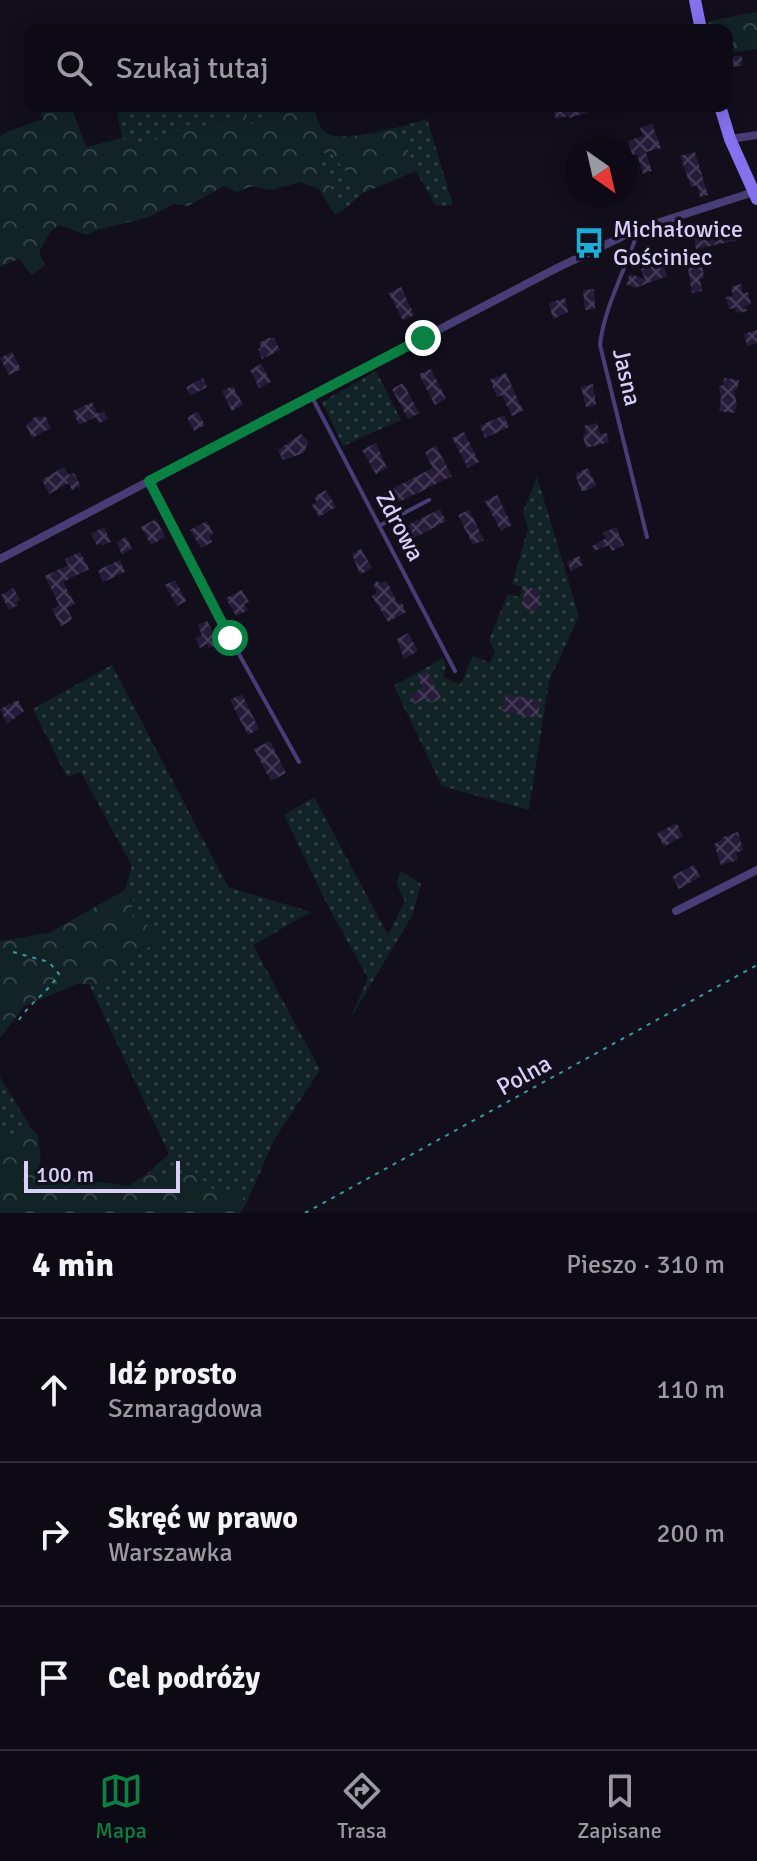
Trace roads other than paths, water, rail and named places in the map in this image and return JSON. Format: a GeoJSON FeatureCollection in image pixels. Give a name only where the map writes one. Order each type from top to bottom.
{"type":"FeatureCollection","features":[{"type":"Feature","properties":{"kind":"street"},"geometry":{"type":"LineString","coordinates":[[695,0],[700,24]]}},
{"type":"Feature","properties":{"kind":"street"},"geometry":{"type":"LineString","coordinates":[[0,559],[555,269],[638,229],[755,196],[722,112]]}},
{"type":"Feature","properties":{"kind":"street"},"geometry":{"type":"LineString","coordinates":[[730,139],[757,135]]}},
{"type":"Feature","properties":{"kind":"street"},"geometry":{"type":"LineString","coordinates":[[676,911],[757,870]]}},
{"type":"Feature","properties":{"kind":"lane","name":"Jasna"},"geometry":{"type":"LineString","coordinates":[[638,229],[602,328],[600,345],[647,537]]}},
{"type":"Feature","properties":{"kind":"lane","name":"Zdrowa"},"geometry":{"type":"LineString","coordinates":[[312,397],[455,671]]}},
{"type":"Feature","properties":{"kind":"lane"},"geometry":{"type":"LineString","coordinates":[[149,481],[230,638],[299,762]]}},
{"type":"Feature","properties":{"kind":"lane"},"geometry":{"type":"LineString","coordinates":[[379,526],[429,500]]}},
{"type":"Feature","properties":{"kind":"place","name":"Michałowice Gościniec"},"geometry":{"type":"Point","coordinates":[589,243]}}]}
